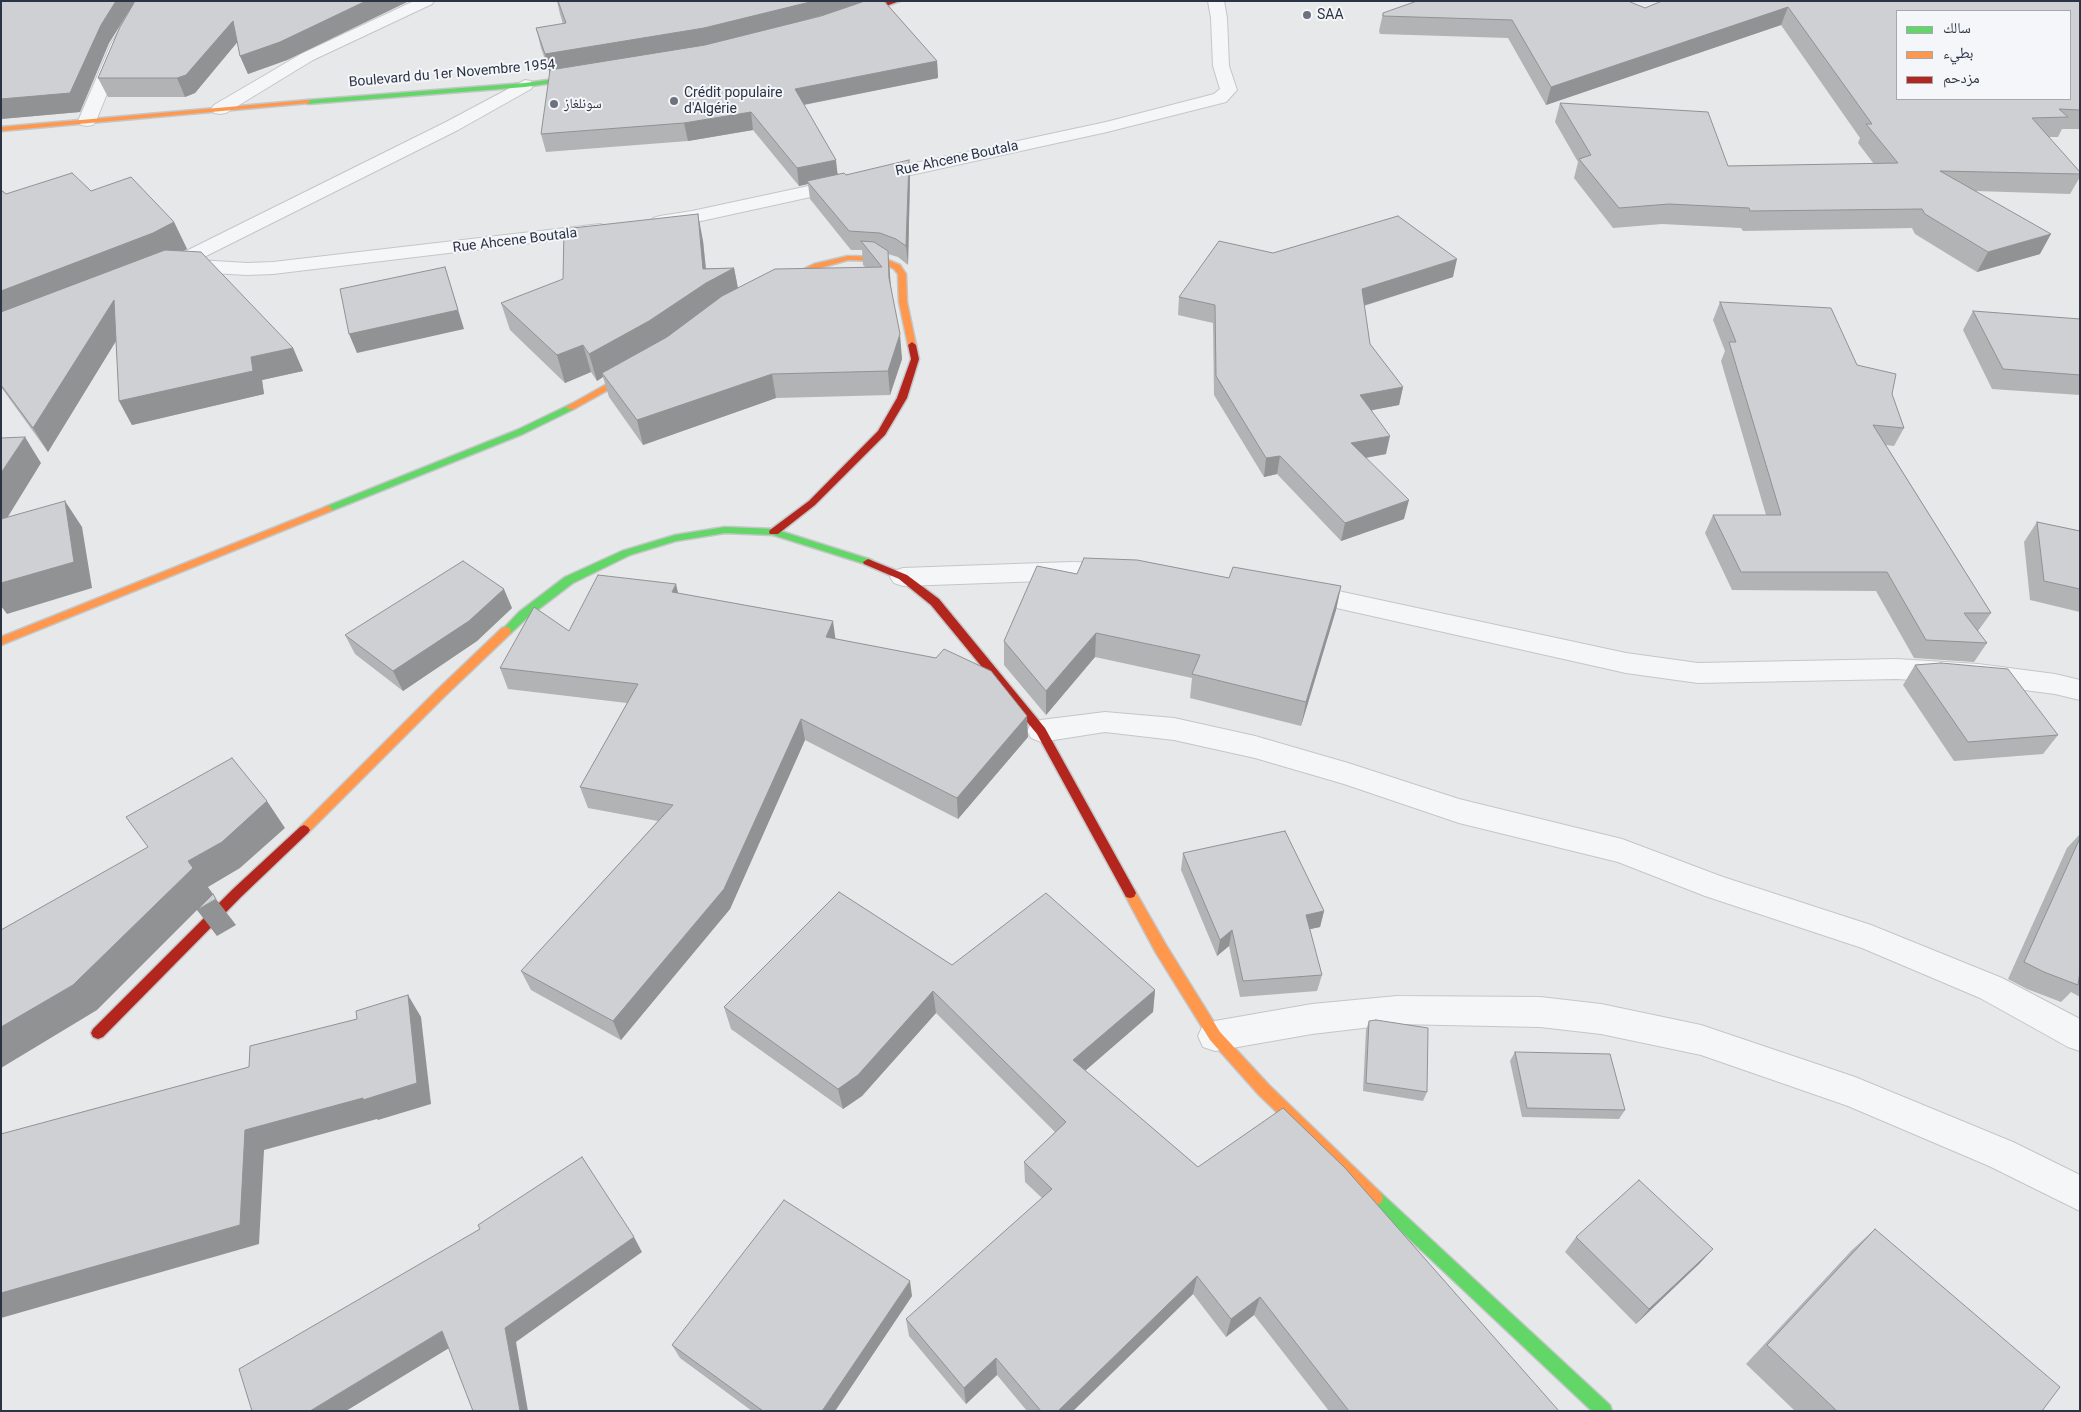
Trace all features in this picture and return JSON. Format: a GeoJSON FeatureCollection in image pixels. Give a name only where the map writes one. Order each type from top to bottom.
{"type":"FeatureCollection","features":[{"type":"Feature","properties":{"kind":"street"},"geometry":{"type":"LineString","coordinates":[[87,121],[119,44],[136,16],[150,1]]}},
{"type":"Feature","properties":{"kind":"street"},"geometry":{"type":"LineString","coordinates":[[220,108],[307,57],[427,1]]}},
{"type":"Feature","properties":{"kind":"street"},"geometry":{"type":"LineString","coordinates":[[843,19],[897,1]]}},
{"type":"Feature","properties":{"kind":"street","name":"Rue Ahcene Boutala"},"geometry":{"type":"LineString","coordinates":[[639,225],[692,217],[1107,127],[1220,98],[1229,90],[1221,66],[1219,18],[1216,1]]}},
{"type":"Feature","properties":{"kind":"street","name":"Boulevard du 1er Novembre 1954"},"geometry":{"type":"LineString","coordinates":[[1,128],[220,108],[525,85],[593,76]]}},
{"type":"Feature","properties":{"kind":"street","name":"Rue Ahcene Boutala"},"geometry":{"type":"LineString","coordinates":[[525,85],[444,130],[166,268],[247,269],[283,267],[619,228]]}},
{"type":"Feature","properties":{"kind":"street"},"geometry":{"type":"LineString","coordinates":[[767,289],[817,266],[848,258],[865,257],[890,262],[897,266],[902,274],[903,302],[915,359],[902,398],[882,433],[812,503],[774,532]]}},
{"type":"Feature","properties":{"kind":"street"},"geometry":{"type":"LineString","coordinates":[[1,641],[520,432],[569,408],[649,364]]}},
{"type":"Feature","properties":{"kind":"street"},"geometry":{"type":"LineString","coordinates":[[98,1033],[237,893],[321,814],[441,694],[523,616],[569,580],[626,552],[675,538],[725,530],[774,532],[858,558],[903,577],[935,602],[1041,732],[1161,949],[1215,1036],[1264,1090],[1336,1160],[1604,1411]]}},
{"type":"Feature","properties":{"kind":"street"},"geometry":{"type":"LineString","coordinates":[[903,577],[1071,571],[1141,573]]}},
{"type":"Feature","properties":{"kind":"street"},"geometry":{"type":"LineString","coordinates":[[1282,589],[1440,621],[1626,663],[1698,673],[1896,669],[1978,674],[2055,684],[2080,690]]}},
{"type":"Feature","properties":{"kind":"street"},"geometry":{"type":"LineString","coordinates":[[1041,732],[1105,722],[1174,729],[1283,755],[1348,774],[1459,811],[1622,851],[1716,887],[1871,938],[1991,988],[2080,1036]]}},
{"type":"Feature","properties":{"kind":"street"},"geometry":{"type":"LineString","coordinates":[[1215,1036],[1312,1018],[1397,1010],[1540,1012],[1601,1019],[1701,1040],[1855,1093],[2000,1154],[2080,1194]]}},
{"type":"Feature","properties":{"kind":"building"},"geometry":{"type":"Polygon","coordinates":[[[1,1],[116,1],[101,25],[70,93],[1,99],[1,1]]]}},
{"type":"Feature","properties":{"kind":"building"},"geometry":{"type":"Polygon","coordinates":[[[135,1],[366,1],[280,42],[240,56],[233,21],[186,75],[177,78],[98,78],[120,27],[135,1]]]}},
{"type":"Feature","properties":{"kind":"building"},"geometry":{"type":"Polygon","coordinates":[[[558,1],[814,1],[704,28],[545,54],[536,28],[566,23],[558,1]]]}},
{"type":"Feature","properties":{"kind":"building"},"geometry":{"type":"Polygon","coordinates":[[[865,1],[884,1],[937,61],[795,89],[836,160],[797,168],[751,112],[684,123],[541,134],[550,70],[705,45],[821,16],[865,1]]]}},
{"type":"Feature","properties":{"kind":"building"},"geometry":{"type":"Polygon","coordinates":[[[1417,1],[1628,1],[1645,8],[1662,1],[2080,1],[2080,110],[2059,109],[2068,117],[2032,118],[2080,174],[1940,171],[2051,234],[1988,252],[1925,214],[1922,209],[1750,211],[1749,208],[1669,204],[1619,208],[1579,159],[1591,155],[1560,103],[1708,112],[1728,166],[1898,163],[1866,124],[1872,124],[1788,7],[1551,87],[1512,20],[1383,16],[1383,13],[1417,1]]]}},
{"type":"Feature","properties":{"kind":"building"},"geometry":{"type":"Polygon","coordinates":[[[909,160],[906,246],[896,239],[880,233],[849,231],[807,181],[844,173],[846,175],[909,160]]]}},
{"type":"Feature","properties":{"kind":"building"},"geometry":{"type":"Polygon","coordinates":[[[72,173],[91,191],[131,177],[174,222],[153,233],[1,291],[1,190],[6,194],[72,173]]]}},
{"type":"Feature","properties":{"kind":"building"},"geometry":{"type":"Polygon","coordinates":[[[698,214],[703,269],[734,268],[706,283],[649,321],[589,354],[583,345],[557,355],[501,303],[563,279],[564,229],[698,214]]]}},
{"type":"Feature","properties":{"kind":"building"},"geometry":{"type":"Polygon","coordinates":[[[1398,216],[1457,259],[1362,289],[1370,344],[1403,387],[1360,395],[1390,436],[1351,443],[1409,500],[1345,523],[1280,456],[1266,458],[1216,376],[1215,305],[1179,297],[1219,241],[1273,253],[1398,216]]]}},
{"type":"Feature","properties":{"kind":"building"},"geometry":{"type":"Polygon","coordinates":[[[861,241],[874,242],[888,251],[889,278],[900,334],[888,371],[772,374],[637,420],[602,373],[667,337],[722,296],[775,269],[882,267],[861,241]]]}},
{"type":"Feature","properties":{"kind":"building"},"geometry":{"type":"Polygon","coordinates":[[[165,250],[201,252],[293,348],[251,357],[253,371],[119,401],[114,300],[33,428],[1,385],[1,312],[165,250]]]}},
{"type":"Feature","properties":{"kind":"building"},"geometry":{"type":"Polygon","coordinates":[[[445,267],[458,310],[349,334],[340,289],[445,267]]]}},
{"type":"Feature","properties":{"kind":"building"},"geometry":{"type":"Polygon","coordinates":[[[1720,302],[1831,308],[1857,365],[1896,374],[1892,394],[1904,428],[1873,425],[1991,613],[1964,613],[1987,643],[1926,640],[1887,572],[1741,572],[1713,515],[1781,515],[1729,342],[1736,342],[1720,302]]]}},
{"type":"Feature","properties":{"kind":"building"},"geometry":{"type":"Polygon","coordinates":[[[1973,311],[2080,319],[2080,375],[2003,369],[1973,311]]]}},
{"type":"Feature","properties":{"kind":"building"},"geometry":{"type":"Polygon","coordinates":[[[25,437],[1,473],[1,438],[25,437]]]}},
{"type":"Feature","properties":{"kind":"building"},"geometry":{"type":"Polygon","coordinates":[[[65,501],[74,562],[1,583],[1,519],[65,501]]]}},
{"type":"Feature","properties":{"kind":"building"},"geometry":{"type":"Polygon","coordinates":[[[2037,522],[2080,531],[2080,589],[2044,581],[2037,522]]]}},
{"type":"Feature","properties":{"kind":"building"},"geometry":{"type":"Polygon","coordinates":[[[1084,558],[1137,560],[1229,578],[1233,567],[1341,586],[1306,702],[1192,674],[1200,655],[1096,633],[1046,691],[1004,641],[1037,566],[1077,574],[1084,558]]]}},
{"type":"Feature","properties":{"kind":"building"},"geometry":{"type":"Polygon","coordinates":[[[463,561],[504,589],[469,621],[393,671],[345,635],[463,561]]]}},
{"type":"Feature","properties":{"kind":"building"},"geometry":{"type":"Polygon","coordinates":[[[598,575],[676,584],[672,592],[833,621],[826,637],[936,658],[944,649],[991,671],[1027,716],[957,798],[801,719],[724,889],[613,1021],[521,971],[673,805],[580,787],[638,684],[500,668],[534,607],[569,631],[598,575]]]}},
{"type":"Feature","properties":{"kind":"building"},"geometry":{"type":"Polygon","coordinates":[[[1941,663],[2008,669],[2058,735],[1968,742],[1915,665],[1941,663]]]}},
{"type":"Feature","properties":{"kind":"building"},"geometry":{"type":"Polygon","coordinates":[[[232,758],[267,801],[222,842],[188,861],[193,868],[73,985],[1,1027],[1,930],[148,847],[126,817],[232,758]]]}},
{"type":"Feature","properties":{"kind":"building"},"geometry":{"type":"Polygon","coordinates":[[[1285,831],[1324,911],[1306,915],[1322,975],[1243,981],[1232,930],[1220,940],[1183,853],[1285,831]]]}},
{"type":"Feature","properties":{"kind":"building"},"geometry":{"type":"Polygon","coordinates":[[[2080,838],[2080,972],[2078,985],[2024,962],[2080,838]]]}},
{"type":"Feature","properties":{"kind":"building"},"geometry":{"type":"Polygon","coordinates":[[[839,892],[952,965],[1046,893],[1155,990],[1073,1060],[1198,1167],[1283,1108],[1345,1168],[1559,1411],[1349,1411],[1260,1297],[1231,1319],[1197,1276],[1058,1411],[1041,1411],[996,1358],[964,1388],[906,1319],[1052,1189],[1024,1162],[1066,1122],[933,991],[858,1075],[838,1089],[724,1007],[839,892]]]}},
{"type":"Feature","properties":{"kind":"building"},"geometry":{"type":"Polygon","coordinates":[[[213,894],[216,899],[197,910],[213,894]]]}},
{"type":"Feature","properties":{"kind":"building"},"geometry":{"type":"Polygon","coordinates":[[[408,995],[417,1083],[363,1100],[363,1098],[245,1130],[240,1225],[1,1293],[1,1134],[249,1067],[250,1046],[357,1019],[356,1011],[408,995]]]}},
{"type":"Feature","properties":{"kind":"building"},"geometry":{"type":"Polygon","coordinates":[[[1376,1020],[1428,1028],[1427,1092],[1366,1083],[1369,1021],[1376,1020]]]}},
{"type":"Feature","properties":{"kind":"building"},"geometry":{"type":"Polygon","coordinates":[[[1515,1052],[1610,1054],[1625,1110],[1527,1108],[1515,1052]]]}},
{"type":"Feature","properties":{"kind":"building"},"geometry":{"type":"Polygon","coordinates":[[[582,1157],[634,1237],[505,1328],[520,1411],[473,1411],[442,1331],[310,1411],[252,1411],[239,1369],[480,1229],[478,1225],[582,1157]]]}},
{"type":"Feature","properties":{"kind":"building"},"geometry":{"type":"Polygon","coordinates":[[[1639,1180],[1713,1249],[1649,1309],[1576,1237],[1639,1180]]]}},
{"type":"Feature","properties":{"kind":"building"},"geometry":{"type":"Polygon","coordinates":[[[784,1200],[910,1281],[822,1411],[763,1411],[672,1345],[784,1200]]]}},
{"type":"Feature","properties":{"kind":"building"},"geometry":{"type":"Polygon","coordinates":[[[1875,1229],[2060,1387],[2042,1411],[1837,1411],[1767,1345],[1875,1229]]]}},
{"type":"Feature","properties":{"kind":"traffic: fast"},"geometry":{"type":"LineString","coordinates":[[308,102],[525,85],[585,77]]}},
{"type":"Feature","properties":{"kind":"traffic: fast"},"geometry":{"type":"LineString","coordinates":[[328,509],[520,432],[571,407]]}},
{"type":"Feature","properties":{"kind":"traffic: fast"},"geometry":{"type":"LineString","coordinates":[[506,631],[523,615],[569,580],[626,553],[675,538],[725,530],[774,532],[868,562]]}},
{"type":"Feature","properties":{"kind":"traffic: fast"},"geometry":{"type":"LineString","coordinates":[[1376,1198],[1604,1411]]}},
{"type":"Feature","properties":{"kind":"traffic: slow"},"geometry":{"type":"LineString","coordinates":[[1,129],[308,102]]}},
{"type":"Feature","properties":{"kind":"traffic: slow"},"geometry":{"type":"LineString","coordinates":[[777,284],[817,266],[848,258],[881,259],[897,267],[902,274],[903,302],[912,345]]}},
{"type":"Feature","properties":{"kind":"traffic: slow"},"geometry":{"type":"LineString","coordinates":[[571,407],[639,369]]}},
{"type":"Feature","properties":{"kind":"traffic: slow"},"geometry":{"type":"LineString","coordinates":[[1,641],[328,509]]}},
{"type":"Feature","properties":{"kind":"traffic: slow"},"geometry":{"type":"LineString","coordinates":[[304,830],[506,631]]}},
{"type":"Feature","properties":{"kind":"traffic: slow"},"geometry":{"type":"LineString","coordinates":[[1130,893],[1161,949],[1215,1036],[1264,1090],[1376,1198]]}},
{"type":"Feature","properties":{"kind":"traffic: jam"},"geometry":{"type":"LineString","coordinates":[[851,17],[897,1]]}},
{"type":"Feature","properties":{"kind":"traffic: jam"},"geometry":{"type":"LineString","coordinates":[[774,532],[812,503],[882,433],[902,398],[915,359],[912,345]]}},
{"type":"Feature","properties":{"kind":"traffic: jam"},"geometry":{"type":"LineString","coordinates":[[868,562],[903,577],[935,602],[1041,731],[1130,893]]}},
{"type":"Feature","properties":{"kind":"traffic: jam"},"geometry":{"type":"LineString","coordinates":[[98,1033],[237,893],[304,830]]}},
{"type":"Feature","properties":{"kind":"place","name":"SAA"},"geometry":{"type":"Point","coordinates":[1307,15]}},
{"type":"Feature","properties":{"kind":"place","name":"Crédit populaire d'Algérie"},"geometry":{"type":"Point","coordinates":[674,101]}},
{"type":"Feature","properties":{"kind":"place","name":"سونلغاز"},"geometry":{"type":"Point","coordinates":[554,104]}}]}
